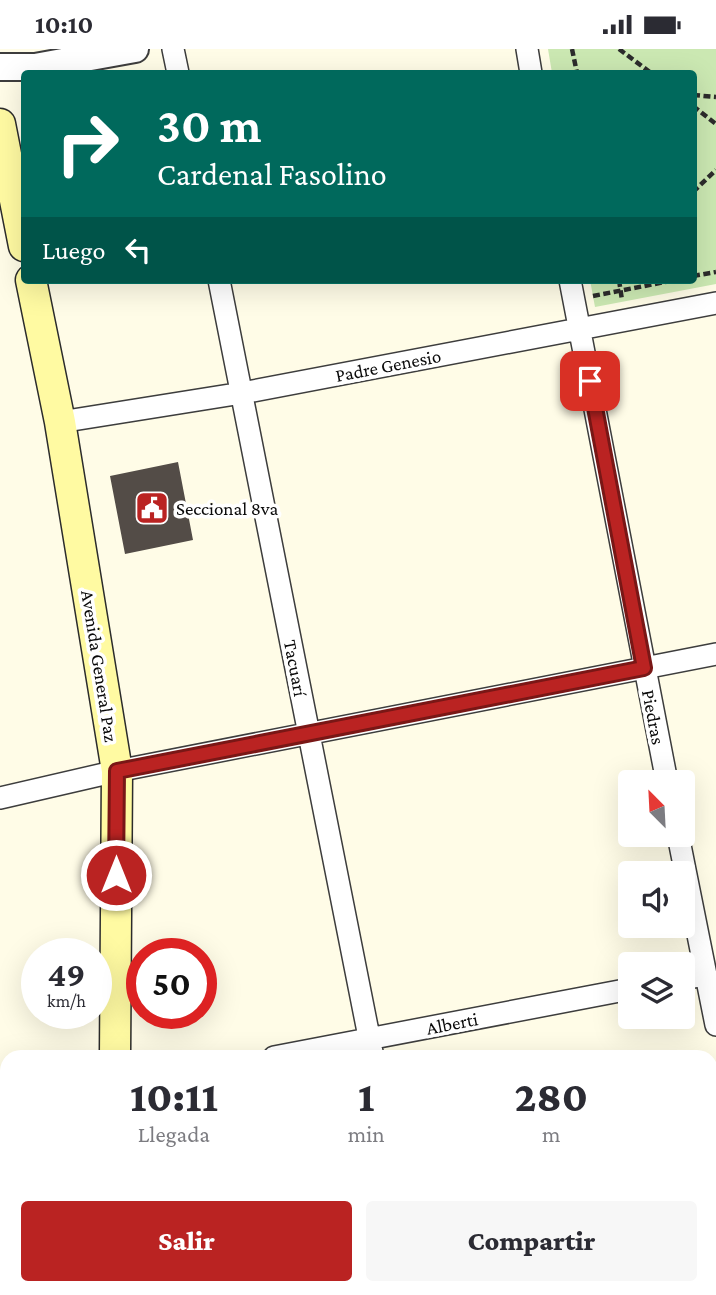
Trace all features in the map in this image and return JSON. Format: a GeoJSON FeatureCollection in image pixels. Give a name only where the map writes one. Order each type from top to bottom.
{"type":"FeatureCollection","features":[{"type":"Feature","properties":{"kind":"main road"},"geometry":{"type":"LineString","coordinates":[[0,124],[21,231]]}},
{"type":"Feature","properties":{"kind":"main road","name":"Avenida General Paz"},"geometry":{"type":"LineString","coordinates":[[32,284],[60,422],[117,771],[115,1050]]}},
{"type":"Feature","properties":{"kind":"street"},"geometry":{"type":"LineString","coordinates":[[0,67],[35,67],[135,49]]}},
{"type":"Feature","properties":{"kind":"street"},"geometry":{"type":"LineString","coordinates":[[173,49],[177,70]]}},
{"type":"Feature","properties":{"kind":"street"},"geometry":{"type":"LineString","coordinates":[[527,49],[530,70]]}},
{"type":"Feature","properties":{"kind":"street","name":"Tacuarí"},"geometry":{"type":"LineString","coordinates":[[220,284],[371,1048]]}},
{"type":"Feature","properties":{"kind":"street","name":"Piedras"},"geometry":{"type":"LineString","coordinates":[[572,290],[665,770]]}},
{"type":"Feature","properties":{"kind":"street","name":"Padre Genesio"},"geometry":{"type":"LineString","coordinates":[[60,422],[242,393],[716,303]]}},
{"type":"Feature","properties":{"kind":"street"},"geometry":{"type":"LineString","coordinates":[[0,798],[117,771],[716,654]]}},
{"type":"Feature","properties":{"kind":"street"},"geometry":{"type":"LineString","coordinates":[[680,847],[716,1025]]}},
{"type":"Feature","properties":{"kind":"street"},"geometry":{"type":"LineString","coordinates":[[695,977],[706,975]]}},
{"type":"Feature","properties":{"kind":"street","name":"Alberti"},"geometry":{"type":"LineString","coordinates":[[349,1050],[371,1048],[618,992]]}},
{"type":"Feature","properties":{"kind":"path"},"geometry":{"type":"LineString","coordinates":[[572,49],[576,70]]}},
{"type":"Feature","properties":{"kind":"path"},"geometry":{"type":"LineString","coordinates":[[619,49],[646,70]]}},
{"type":"Feature","properties":{"kind":"path"},"geometry":{"type":"LineString","coordinates":[[697,95],[716,97]]}},
{"type":"Feature","properties":{"kind":"path"},"geometry":{"type":"LineString","coordinates":[[697,109],[716,124]]}},
{"type":"Feature","properties":{"kind":"path"},"geometry":{"type":"LineString","coordinates":[[697,188],[716,170]]}},
{"type":"Feature","properties":{"kind":"path"},"geometry":{"type":"LineString","coordinates":[[697,276],[716,272]]}},
{"type":"Feature","properties":{"kind":"path"},"geometry":{"type":"LineString","coordinates":[[572,290],[634,284]]}},
{"type":"Feature","properties":{"kind":"green space"},"geometry":{"type":"Polygon","coordinates":[[[548,49],[716,49],[716,284],[595,307],[591,284],[697,284],[697,70],[552,70],[548,49]]]}},
{"type":"Feature","properties":{"kind":"building","name":"Seccional 8va"},"geometry":{"type":"Polygon","coordinates":[[[178,462],[193,540],[125,554],[110,476],[178,462]]]}},
{"type":"Feature","properties":{"kind":"place","name":"Seccional 8va"},"geometry":{"type":"Point","coordinates":[152,508]}},
{"type":"Feature","properties":{"kind":"route"},"geometry":{"type":"LineString","coordinates":[[116,875],[117,771],[644,668],[590,381]]}}]}
